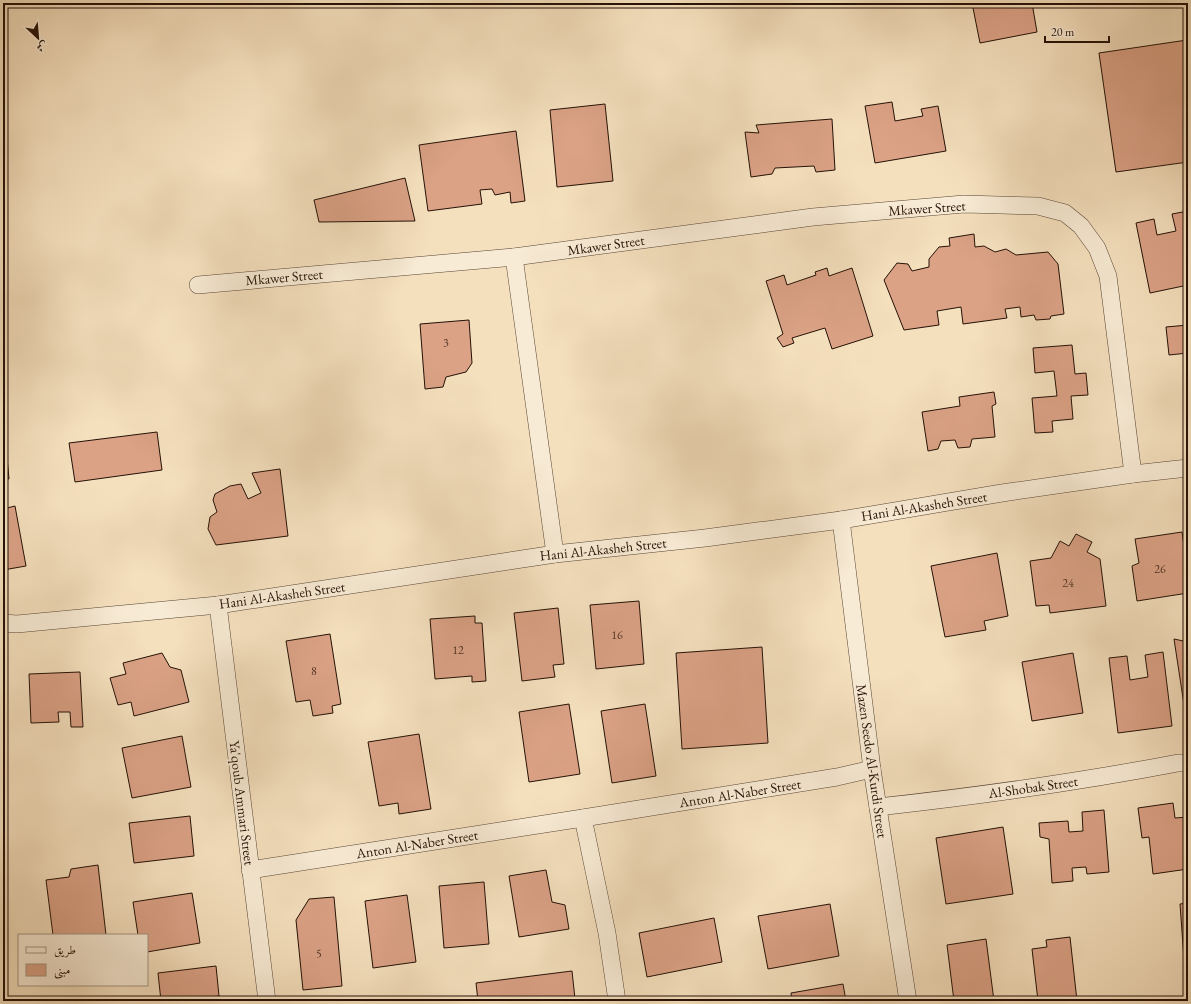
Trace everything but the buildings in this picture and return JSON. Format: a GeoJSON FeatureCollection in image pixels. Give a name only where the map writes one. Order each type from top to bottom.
{"type":"FeatureCollection","features":[{"type":"Feature","properties":{"kind":"street","name":"Mkawer Street"},"geometry":{"type":"LineString","coordinates":[[198,285],[514,258],[813,217],[964,204],[1038,206],[1065,213],[1081,226],[1097,248],[1108,276],[1133,474]]}},
{"type":"Feature","properties":{"kind":"street"},"geometry":{"type":"LineString","coordinates":[[514,258],[555,554]]}},
{"type":"Feature","properties":{"kind":"street","name":"Hani Al-Akasheh Street"},"geometry":{"type":"LineString","coordinates":[[8,627],[218,605],[555,554],[705,538],[841,520],[1002,493],[1133,474],[1188,468]]}},
{"type":"Feature","properties":{"kind":"street","name":"Mazen Seedo Al-Kurdi Street"},"geometry":{"type":"LineString","coordinates":[[841,520],[872,769],[908,1001]]}},
{"type":"Feature","properties":{"kind":"street","name":"Ya'qoub Ammari Street"},"geometry":{"type":"LineString","coordinates":[[218,605],[267,1001]]}},
{"type":"Feature","properties":{"kind":"street","name":"Al-Shobak Street"},"geometry":{"type":"LineString","coordinates":[[878,807],[1107,777],[1178,763],[1188,763]]}},
{"type":"Feature","properties":{"kind":"street","name":"Anton Al-Naber Street"},"geometry":{"type":"LineString","coordinates":[[250,870],[837,777],[872,769]]}},
{"type":"Feature","properties":{"kind":"street"},"geometry":{"type":"LineString","coordinates":[[583,818],[607,933],[617,1001]]}}]}
